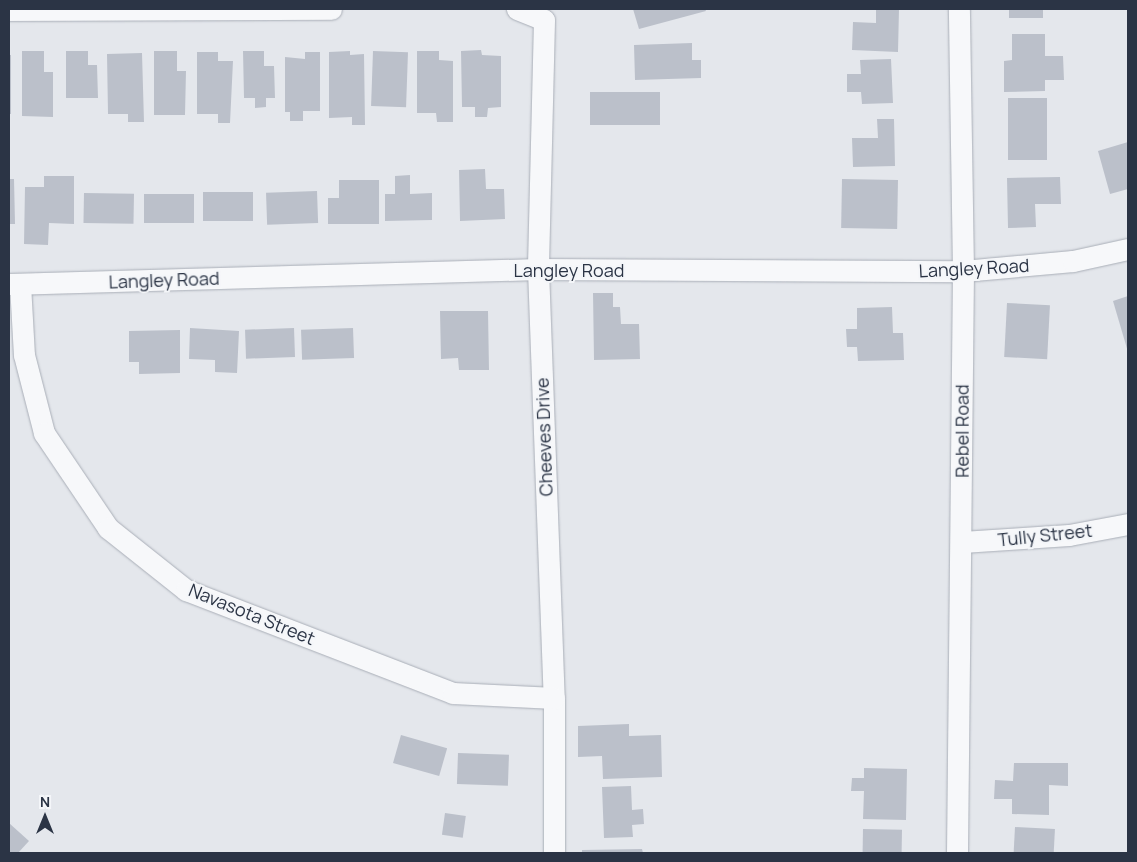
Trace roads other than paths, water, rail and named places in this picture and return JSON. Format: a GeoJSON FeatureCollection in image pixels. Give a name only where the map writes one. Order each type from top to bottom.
{"type":"FeatureCollection","features":[{"type":"Feature","properties":{"kind":"street"},"geometry":{"type":"LineString","coordinates":[[9,10],[331,9]]}},
{"type":"Feature","properties":{"kind":"street","name":"Cheeves Drive"},"geometry":{"type":"LineString","coordinates":[[517,9],[544,20],[538,270],[554,698],[554,853]]}},
{"type":"Feature","properties":{"kind":"street","name":"Rebel Road"},"geometry":{"type":"LineString","coordinates":[[958,853],[963,271],[959,9]]}},
{"type":"Feature","properties":{"kind":"street","name":"Langley Road"},"geometry":{"type":"LineString","coordinates":[[14,284],[538,270],[963,271],[1073,261],[1128,249]]}},
{"type":"Feature","properties":{"kind":"street","name":"Navasota Street"},"geometry":{"type":"LineString","coordinates":[[14,284],[24,355],[44,433],[108,528],[186,590],[453,693],[554,698]]}},
{"type":"Feature","properties":{"kind":"street","name":"Tully Street"},"geometry":{"type":"LineString","coordinates":[[962,542],[1069,535],[1128,524]]}}]}
